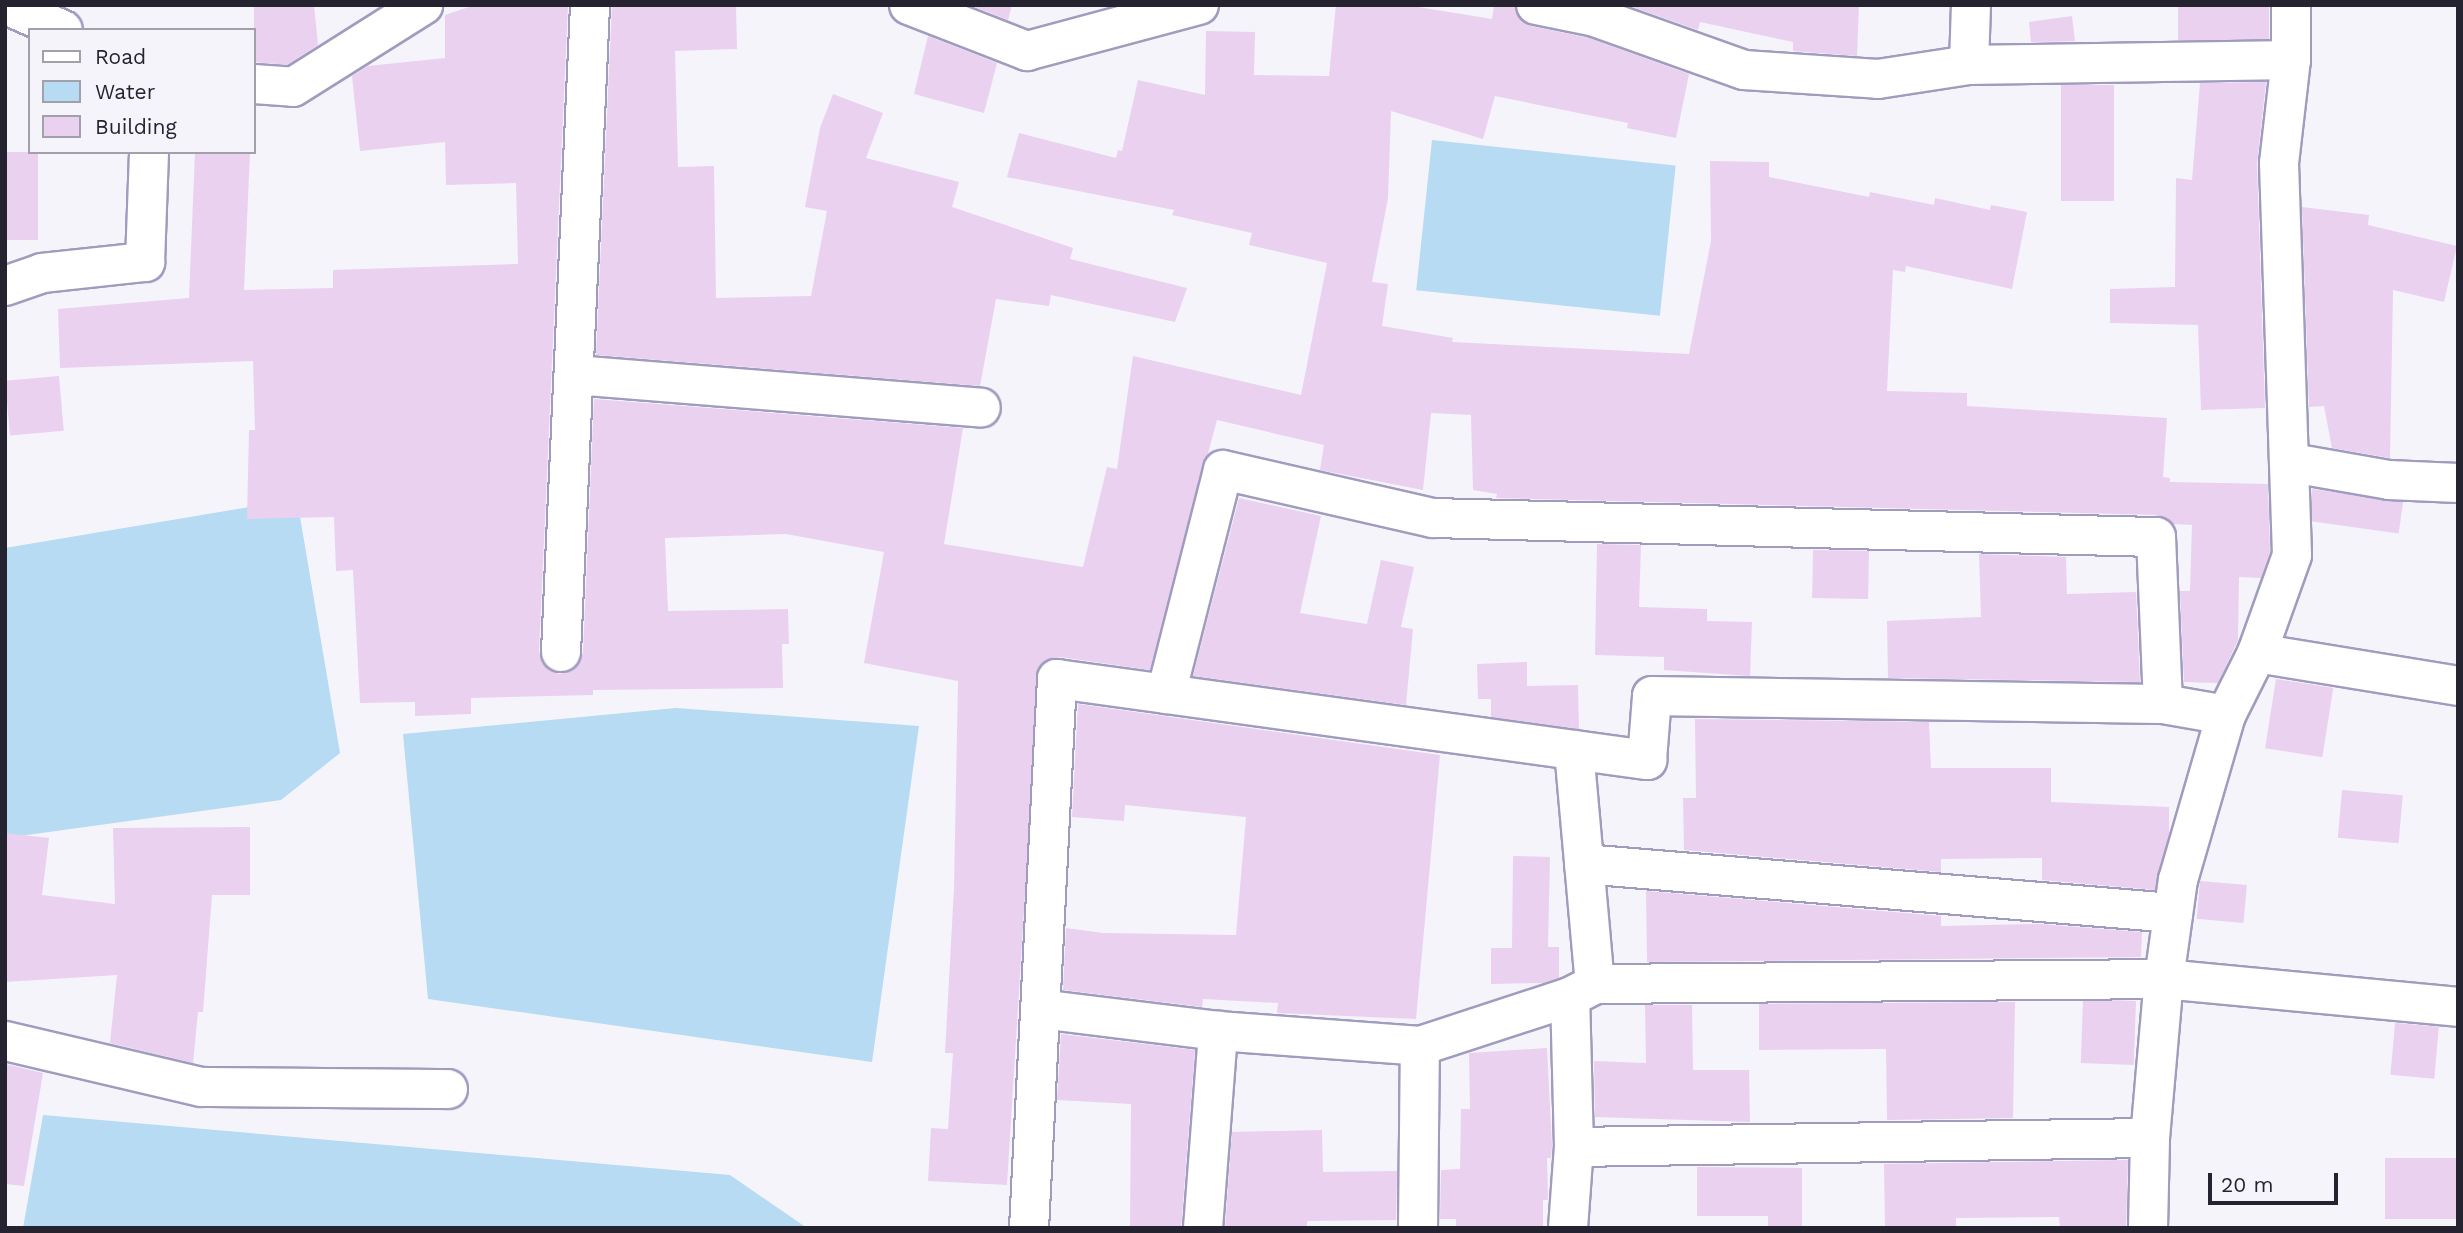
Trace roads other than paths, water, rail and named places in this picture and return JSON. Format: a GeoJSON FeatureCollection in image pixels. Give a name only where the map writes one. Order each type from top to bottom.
{"type":"FeatureCollection","features":[{"type":"Feature","properties":{"kind":"street"},"geometry":{"type":"LineString","coordinates":[[6,5],[58,28]]}},
{"type":"Feature","properties":{"kind":"street"},"geometry":{"type":"LineString","coordinates":[[256,84],[293,87],[423,5]]}},
{"type":"Feature","properties":{"kind":"street"},"geometry":{"type":"LineString","coordinates":[[561,652],[590,5]]}},
{"type":"Feature","properties":{"kind":"street"},"geometry":{"type":"LineString","coordinates":[[909,5],[1027,51],[1199,5]]}},
{"type":"Feature","properties":{"kind":"street"},"geometry":{"type":"LineString","coordinates":[[1536,5],[1596,11],[1744,70],[1878,79],[1969,65],[2291,60]]}},
{"type":"Feature","properties":{"kind":"street"},"geometry":{"type":"LineString","coordinates":[[1969,65],[1971,5]]}},
{"type":"Feature","properties":{"kind":"street"},"geometry":{"type":"LineString","coordinates":[[2148,1228],[2150,1138],[2164,979],[2173,913],[2226,715],[2257,653],[2292,555],[2292,463],[2282,352],[2279,163],[2291,60],[2291,5]]}},
{"type":"Feature","properties":{"kind":"street"},"geometry":{"type":"LineString","coordinates":[[5,286],[42,273],[145,262],[149,154]]}},
{"type":"Feature","properties":{"kind":"street"},"geometry":{"type":"LineString","coordinates":[[575,375],[981,408]]}},
{"type":"Feature","properties":{"kind":"street"},"geometry":{"type":"LineString","coordinates":[[2292,463],[2389,480],[2458,483]]}},
{"type":"Feature","properties":{"kind":"street"},"geometry":{"type":"LineString","coordinates":[[1166,694],[1223,470],[1433,518],[2156,537],[2163,704]]}},
{"type":"Feature","properties":{"kind":"street"},"geometry":{"type":"LineString","coordinates":[[2257,653],[2458,686]]}},
{"type":"Feature","properties":{"kind":"street"},"geometry":{"type":"LineString","coordinates":[[1029,1228],[1057,679],[1647,760],[1652,696],[2163,704],[2226,715]]}},
{"type":"Feature","properties":{"kind":"street"},"geometry":{"type":"LineString","coordinates":[[1568,1228],[1583,990],[1584,864],[1574,750]]}},
{"type":"Feature","properties":{"kind":"street"},"geometry":{"type":"LineString","coordinates":[[1584,864],[2173,913]]}},
{"type":"Feature","properties":{"kind":"street"},"geometry":{"type":"LineString","coordinates":[[1040,1009],[1218,1031],[1420,1046],[1583,990],[2164,979],[2458,1007]]}},
{"type":"Feature","properties":{"kind":"street"},"geometry":{"type":"LineString","coordinates":[[1203,1228],[1218,1031]]}},
{"type":"Feature","properties":{"kind":"street"},"geometry":{"type":"LineString","coordinates":[[5,1041],[201,1087],[448,1089]]}},
{"type":"Feature","properties":{"kind":"street"},"geometry":{"type":"LineString","coordinates":[[1418,1228],[1420,1046]]}},
{"type":"Feature","properties":{"kind":"street"},"geometry":{"type":"LineString","coordinates":[[1574,1147],[2150,1138]]}},
{"type":"Feature","properties":{"kind":"water"},"geometry":{"type":"Polygon","coordinates":[[[1432,140],[1676,166],[1660,316],[1416,290],[1432,140]]]}},
{"type":"Feature","properties":{"kind":"water"},"geometry":{"type":"Polygon","coordinates":[[[297,499],[340,753],[281,800],[5,838],[5,548],[297,499]]]}},
{"type":"Feature","properties":{"kind":"water"},"geometry":{"type":"Polygon","coordinates":[[[676,708],[919,726],[872,1062],[428,999],[403,734],[676,708]]]}},
{"type":"Feature","properties":{"kind":"water"},"geometry":{"type":"Polygon","coordinates":[[[43,1115],[730,1175],[807,1228],[23,1228],[43,1115]]]}}]}
